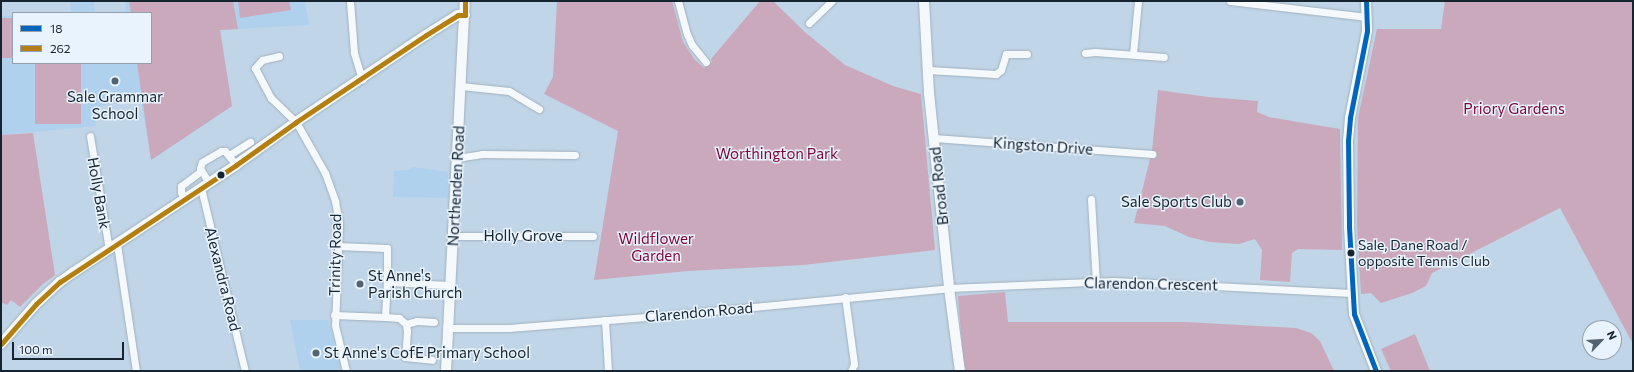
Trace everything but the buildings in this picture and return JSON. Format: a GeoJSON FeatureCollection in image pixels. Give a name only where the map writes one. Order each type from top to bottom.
{"type":"FeatureCollection","features":[{"type":"Feature","properties":{"kind":"street"},"geometry":{"type":"LineString","coordinates":[[350,1],[354,53],[362,80]]}},
{"type":"Feature","properties":{"kind":"street","name":"Northenden Road"},"geometry":{"type":"LineString","coordinates":[[446,371],[465,1]]}},
{"type":"Feature","properties":{"kind":"street"},"geometry":{"type":"LineString","coordinates":[[678,1],[687,34],[695,49],[706,62]]}},
{"type":"Feature","properties":{"kind":"street"},"geometry":{"type":"LineString","coordinates":[[809,23],[832,1]]}},
{"type":"Feature","properties":{"kind":"street","name":"Broad Road"},"geometry":{"type":"LineString","coordinates":[[924,1],[934,138],[949,288],[960,371]]}},
{"type":"Feature","properties":{"kind":"street"},"geometry":{"type":"LineString","coordinates":[[1133,54],[1138,1]]}},
{"type":"Feature","properties":{"kind":"street"},"geometry":{"type":"LineString","coordinates":[[1230,1],[1367,18]]}},
{"type":"Feature","properties":{"kind":"street"},"geometry":{"type":"LineString","coordinates":[[1366,1],[1367,31],[1350,118],[1348,141],[1349,227],[1354,314],[1376,371]]}},
{"type":"Feature","properties":{"kind":"street"},"geometry":{"type":"LineString","coordinates":[[1,344],[36,304],[60,282],[185,198],[236,166],[296,122],[362,80],[433,31],[458,15],[464,15]]}},
{"type":"Feature","properties":{"kind":"street"},"geometry":{"type":"LineString","coordinates":[[1085,54],[1095,52],[1164,57]]}},
{"type":"Feature","properties":{"kind":"street"},"geometry":{"type":"LineString","coordinates":[[928,70],[996,74],[1001,70],[1003,58],[1006,54],[1027,54]]}},
{"type":"Feature","properties":{"kind":"street","name":"Trinity Road"},"geometry":{"type":"LineString","coordinates":[[279,56],[262,60],[255,68],[271,98],[296,122],[317,157],[331,187],[338,211],[334,315],[346,371]]}},
{"type":"Feature","properties":{"kind":"street"},"geometry":{"type":"LineString","coordinates":[[461,86],[509,91],[539,109]]}},
{"type":"Feature","properties":{"kind":"street","name":"Holly Bank"},"geometry":{"type":"LineString","coordinates":[[90,136],[113,247],[136,371]]}},
{"type":"Feature","properties":{"kind":"street","name":"Kingston Drive"},"geometry":{"type":"LineString","coordinates":[[934,138],[1152,154]]}},
{"type":"Feature","properties":{"kind":"street"},"geometry":{"type":"LineString","coordinates":[[229,155],[247,144],[251,154]]}},
{"type":"Feature","properties":{"kind":"street"},"geometry":{"type":"LineString","coordinates":[[185,198],[181,192],[181,186],[202,171],[200,165],[221,151],[225,151],[229,155],[236,166]]}},
{"type":"Feature","properties":{"kind":"street"},"geometry":{"type":"LineString","coordinates":[[457,158],[482,154],[575,155]]}},
{"type":"Feature","properties":{"kind":"street","name":"Alexandra Road"},"geometry":{"type":"LineString","coordinates":[[202,171],[245,371]]}},
{"type":"Feature","properties":{"kind":"street"},"geometry":{"type":"LineString","coordinates":[[1091,199],[1096,282]]}},
{"type":"Feature","properties":{"kind":"street","name":"Holly Grove"},"geometry":{"type":"LineString","coordinates":[[453,236],[592,236]]}},
{"type":"Feature","properties":{"kind":"street"},"geometry":{"type":"LineString","coordinates":[[337,246],[387,248],[386,317]]}},
{"type":"Feature","properties":{"kind":"street","name":"Clarendon Crescent"},"geometry":{"type":"LineString","coordinates":[[949,288],[1125,280],[1352,293]]}},
{"type":"Feature","properties":{"kind":"street"},"geometry":{"type":"LineString","coordinates":[[387,282],[450,285]]}},
{"type":"Feature","properties":{"kind":"street","name":"Clarendon Road"},"geometry":{"type":"LineString","coordinates":[[449,328],[509,328],[949,288]]}},
{"type":"Feature","properties":{"kind":"street"},"geometry":{"type":"LineString","coordinates":[[845,297],[854,364],[851,371]]}},
{"type":"Feature","properties":{"kind":"street"},"geometry":{"type":"LineString","coordinates":[[334,315],[399,318],[406,324],[407,331],[405,357],[432,360]]}},
{"type":"Feature","properties":{"kind":"street"},"geometry":{"type":"LineString","coordinates":[[605,320],[608,371]]}},
{"type":"Feature","properties":{"kind":"street"},"geometry":{"type":"LineString","coordinates":[[406,324],[417,321],[434,322]]}},
{"type":"Feature","properties":{"kind":"shaded area"},"geometry":{"type":"Polygon","coordinates":[[[70,1],[94,1],[95,12],[71,12],[70,1]]]}},
{"type":"Feature","properties":{"kind":"shaded area","name":"Sale Grammar School"},"geometry":{"type":"Polygon","coordinates":[[[125,1],[305,1],[309,25],[220,30],[232,106],[151,160],[141,99],[93,108],[96,126],[1,135],[1,16],[12,16],[12,64],[152,64],[152,12],[110,12],[126,11],[125,1]]]}},
{"type":"Feature","properties":{"kind":"shaded area"},"geometry":{"type":"Polygon","coordinates":[[[413,167],[448,172],[449,198],[393,197],[394,171],[408,170],[413,167]]]}},
{"type":"Feature","properties":{"kind":"shaded area","name":"St Anne's CofE Primary School"},"geometry":{"type":"Polygon","coordinates":[[[290,320],[328,320],[341,371],[300,371],[290,320]]]}},
{"type":"Feature","properties":{"kind":"green space"},"geometry":{"type":"Polygon","coordinates":[[[129,1],[233,1],[238,29],[220,30],[232,106],[151,160],[137,64],[152,64],[152,12],[131,12],[129,1]]]}},
{"type":"Feature","properties":{"kind":"green space"},"geometry":{"type":"Polygon","coordinates":[[[238,1],[289,1],[291,10],[240,18],[238,1]]]}},
{"type":"Feature","properties":{"kind":"green space","name":"Worthington Park"},"geometry":{"type":"Polygon","coordinates":[[[557,1],[672,1],[683,42],[695,60],[704,68],[712,62],[711,59],[760,1],[773,1],[806,33],[845,65],[893,86],[921,94],[935,250],[803,265],[688,271],[594,280],[618,131],[544,94],[553,77],[557,1]]]}},
{"type":"Feature","properties":{"kind":"green space","name":"Priory Gardens"},"geometry":{"type":"Polygon","coordinates":[[[1445,1],[1633,1],[1633,344],[1622,324],[1622,320],[1620,320],[1560,208],[1432,273],[1426,286],[1412,293],[1381,303],[1371,293],[1361,294],[1357,226],[1358,118],[1377,29],[1441,29],[1445,1]]]}},
{"type":"Feature","properties":{"kind":"green space"},"geometry":{"type":"Polygon","coordinates":[[[1,18],[12,18],[12,58],[1,58],[1,18]]]}},
{"type":"Feature","properties":{"kind":"green space"},"geometry":{"type":"Polygon","coordinates":[[[35,64],[81,64],[81,124],[35,124],[35,64]]]}},
{"type":"Feature","properties":{"kind":"green space","name":"Sale Sports Club"},"geometry":{"type":"Polygon","coordinates":[[[1158,90],[1208,97],[1258,101],[1257,112],[1269,117],[1340,129],[1342,250],[1298,249],[1292,253],[1290,282],[1260,280],[1262,250],[1255,239],[1239,244],[1210,242],[1189,237],[1165,226],[1134,223],[1152,151],[1158,90]]]}},
{"type":"Feature","properties":{"kind":"green space"},"geometry":{"type":"Polygon","coordinates":[[[33,133],[55,275],[43,284],[20,307],[11,300],[7,305],[1,302],[1,135],[33,133]]]}},
{"type":"Feature","properties":{"kind":"green space"},"geometry":{"type":"Polygon","coordinates":[[[1005,292],[1008,322],[1185,322],[1296,328],[1311,333],[1320,341],[1334,371],[964,371],[958,296],[1005,292]]]}},
{"type":"Feature","properties":{"kind":"green space"},"geometry":{"type":"Polygon","coordinates":[[[1415,334],[1430,371],[1391,371],[1381,349],[1415,334]]]}},
{"type":"Feature","properties":{"kind":"transit line","name":"262"},"geometry":{"type":"LineString","coordinates":[[1,344],[36,304],[60,282],[236,165],[296,122],[426,35],[458,15],[465,15],[465,1]]}},
{"type":"Feature","properties":{"kind":"transit line","name":"18"},"geometry":{"type":"LineString","coordinates":[[1366,1],[1367,31],[1350,118],[1348,141],[1349,227],[1354,314],[1376,371]]}},
{"type":"Feature","properties":{"kind":"place","name":"Sale Grammar School"},"geometry":{"type":"Point","coordinates":[115,81]}},
{"type":"Feature","properties":{"kind":"place","name":"Sale Sports Club"},"geometry":{"type":"Point","coordinates":[1240,202]}},
{"type":"Feature","properties":{"kind":"place","name":"Sale, Dane Road / opposite Tennis Club"},"geometry":{"type":"Point","coordinates":[1351,253]}},
{"type":"Feature","properties":{"kind":"place","name":"St Anne's Parish Church"},"geometry":{"type":"Point","coordinates":[360,284]}},
{"type":"Feature","properties":{"kind":"place","name":"St Anne's CofE Primary School"},"geometry":{"type":"Point","coordinates":[316,353]}},
{"type":"Feature","properties":{"kind":"park label","name":"Wildflower Garden"},"geometry":{"type":"Point","coordinates":[656,246]}}]}
